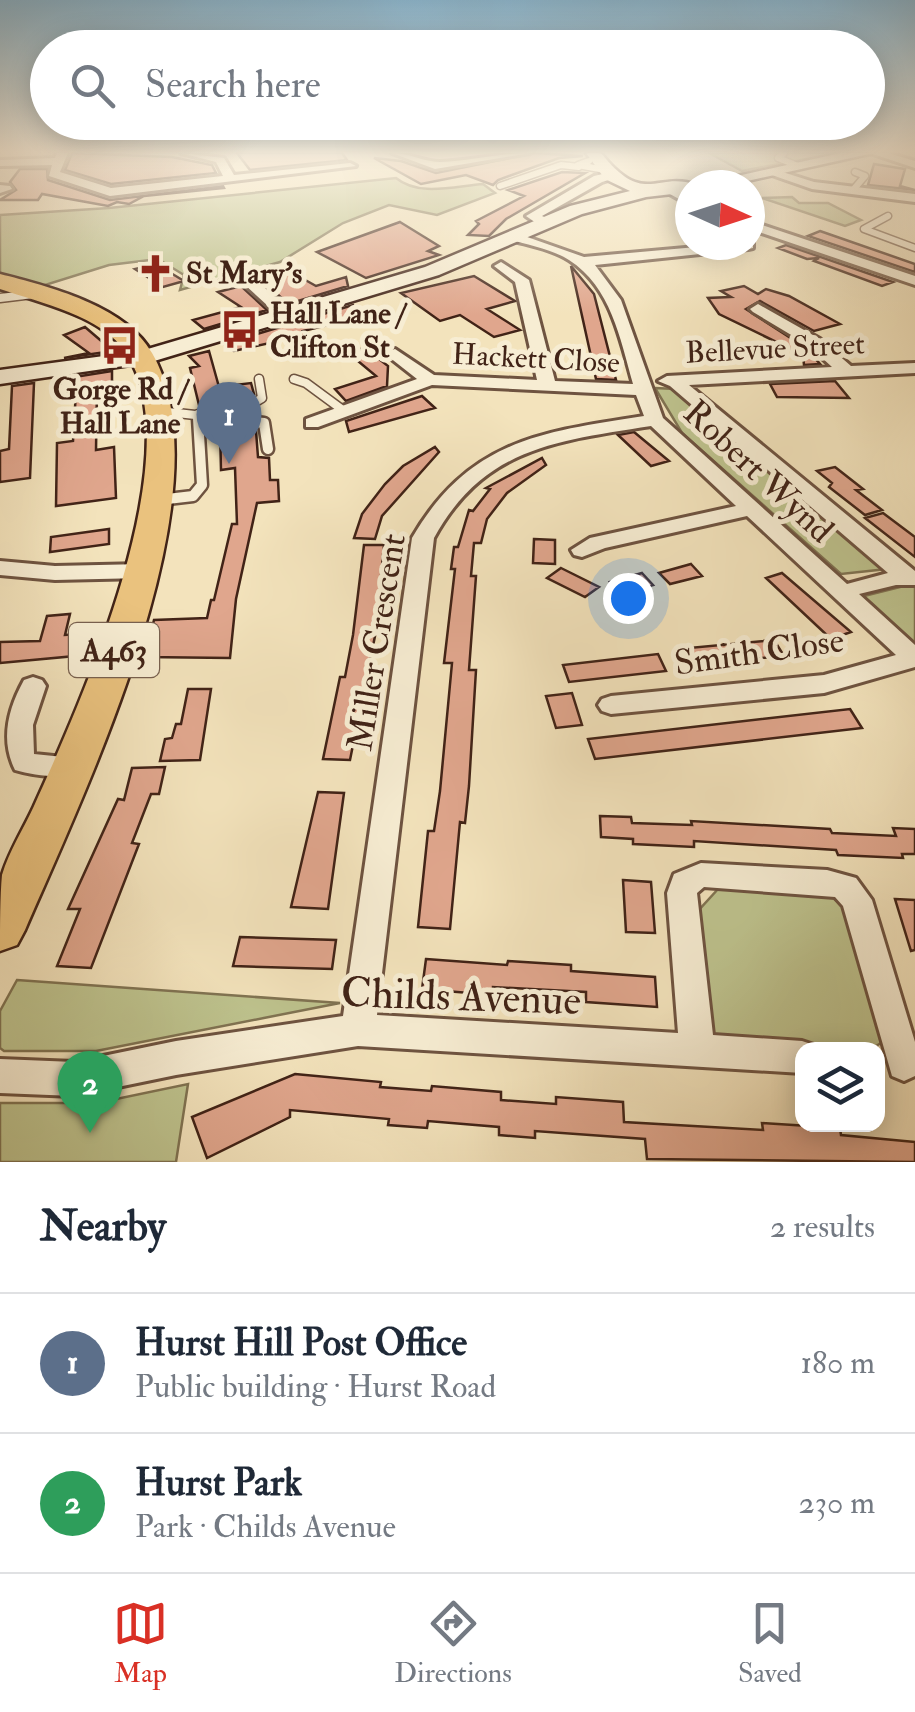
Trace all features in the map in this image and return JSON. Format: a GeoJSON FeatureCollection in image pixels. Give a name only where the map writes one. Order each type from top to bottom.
{"type":"FeatureCollection","features":[{"type":"Feature","properties":{"kind":"main road","name":"A463"},"geometry":{"type":"LineString","coordinates":[[0,282],[107,321],[143,357],[159,411],[163,472],[143,571],[73,766],[0,930]]}},
{"type":"Feature","properties":{"kind":"street"},"geometry":{"type":"LineString","coordinates":[[543,207],[532,216],[544,222]]}},
{"type":"Feature","properties":{"kind":"street"},"geometry":{"type":"LineString","coordinates":[[0,377],[143,357],[432,271],[544,222],[594,207]]}},
{"type":"Feature","properties":{"kind":"street"},"geometry":{"type":"LineString","coordinates":[[765,230],[915,281]]}},
{"type":"Feature","properties":{"kind":"street"},"geometry":{"type":"LineString","coordinates":[[765,236],[772,232]]}},
{"type":"Feature","properties":{"kind":"street","name":"Robert Wynd"},"geometry":{"type":"LineString","coordinates":[[513,236],[592,270],[614,302],[639,385],[656,420],[915,658]]}},
{"type":"Feature","properties":{"kind":"street"},"geometry":{"type":"LineString","coordinates":[[580,262],[675,252]]}},
{"type":"Feature","properties":{"kind":"street"},"geometry":{"type":"LineString","coordinates":[[500,266],[522,280],[548,388]]}},
{"type":"Feature","properties":{"kind":"street"},"geometry":{"type":"LineString","coordinates":[[249,281],[285,314]]}},
{"type":"Feature","properties":{"kind":"street"},"geometry":{"type":"LineString","coordinates":[[758,310],[814,342],[848,373]]}},
{"type":"Feature","properties":{"kind":"street","name":"Hackett Close"},"geometry":{"type":"LineString","coordinates":[[395,354],[430,380]]}},
{"type":"Feature","properties":{"kind":"street","name":"Bellevue Street"},"geometry":{"type":"LineString","coordinates":[[639,385],[915,368]]}},
{"type":"Feature","properties":{"kind":"street","name":"Hackett Close"},"geometry":{"type":"LineString","coordinates":[[312,422],[430,380],[548,388],[639,385]]}},
{"type":"Feature","properties":{"kind":"street"},"geometry":{"type":"LineString","coordinates":[[674,381],[911,578]]}},
{"type":"Feature","properties":{"kind":"street","name":"Miller Crescent"},"geometry":{"type":"LineString","coordinates":[[358,1030],[422,538],[430,521],[442,500],[462,480],[499,458],[542,440],[656,420]]}},
{"type":"Feature","properties":{"kind":"street"},"geometry":{"type":"LineString","coordinates":[[582,550],[598,543],[750,509]]}},
{"type":"Feature","properties":{"kind":"street"},"geometry":{"type":"LineString","coordinates":[[0,568],[55,573],[143,571]]}},
{"type":"Feature","properties":{"kind":"street"},"geometry":{"type":"LineString","coordinates":[[840,592],[911,578]]}},
{"type":"Feature","properties":{"kind":"street","name":"Smith Close"},"geometry":{"type":"LineString","coordinates":[[611,705],[824,684],[915,658]]}},
{"type":"Feature","properties":{"kind":"street"},"geometry":{"type":"LineString","coordinates":[[33,686],[16,738],[18,754],[25,763],[73,766]]}},
{"type":"Feature","properties":{"kind":"street"},"geometry":{"type":"LineString","coordinates":[[698,1049],[682,893],[685,882],[701,874],[826,882],[845,887],[857,900],[899,1064]]}},
{"type":"Feature","properties":{"kind":"street","name":"Childs Avenue"},"geometry":{"type":"LineString","coordinates":[[0,1076],[74,1079],[176,1058],[358,1030],[795,1056]]}},
{"type":"Feature","properties":{"kind":"lane"},"geometry":{"type":"LineString","coordinates":[[888,216],[864,228],[915,248]]}},
{"type":"Feature","properties":{"kind":"lane"},"geometry":{"type":"LineString","coordinates":[[0,298],[33,294]]}},
{"type":"Feature","properties":{"kind":"lane"},"geometry":{"type":"LineString","coordinates":[[294,378],[344,411]]}},
{"type":"Feature","properties":{"kind":"lane"},"geometry":{"type":"LineString","coordinates":[[198,414],[252,404],[262,398],[259,379]]}},
{"type":"Feature","properties":{"kind":"lane"},"geometry":{"type":"LineString","coordinates":[[159,411],[264,422],[268,449]]}},
{"type":"Feature","properties":{"kind":"lane"},"geometry":{"type":"LineString","coordinates":[[159,500],[193,496],[202,485],[198,414]]}},
{"type":"Feature","properties":{"kind":"green space"},"geometry":{"type":"Polygon","coordinates":[[[383,207],[343,223],[280,262],[180,290],[184,275],[158,259],[109,265],[42,286],[0,276],[0,215],[109,208],[383,207]]]}},
{"type":"Feature","properties":{"kind":"green space"},"geometry":{"type":"Polygon","coordinates":[[[400,207],[457,207],[437,215],[400,207]]]}},
{"type":"Feature","properties":{"kind":"green space"},"geometry":{"type":"Polygon","coordinates":[[[789,207],[836,207],[861,220],[845,226],[789,207]]]}},
{"type":"Feature","properties":{"kind":"green space"},"geometry":{"type":"Polygon","coordinates":[[[655,388],[676,389],[887,569],[841,574],[682,433],[655,388]]]}},
{"type":"Feature","properties":{"kind":"green space"},"geometry":{"type":"Polygon","coordinates":[[[915,586],[915,648],[860,597],[915,586]]]}},
{"type":"Feature","properties":{"kind":"green space"},"geometry":{"type":"Polygon","coordinates":[[[719,888],[831,896],[849,912],[881,1042],[795,1044],[724,1039],[712,1033],[698,911],[719,888]]]}},
{"type":"Feature","properties":{"kind":"green space"},"geometry":{"type":"Polygon","coordinates":[[[17,980],[340,1003],[96,1051],[4,1051],[0,1048],[0,1011],[17,980]]]}},
{"type":"Feature","properties":{"kind":"green space"},"geometry":{"type":"Polygon","coordinates":[[[188,1084],[176,1162],[0,1162],[0,1103],[97,1103],[188,1084]]]}},
{"type":"Feature","properties":{"kind":"building"},"geometry":{"type":"Polygon","coordinates":[[[502,207],[526,207],[506,219],[489,236],[468,235],[479,224],[476,221],[502,207]]]}},
{"type":"Feature","properties":{"kind":"building"},"geometry":{"type":"Polygon","coordinates":[[[400,222],[439,246],[428,251],[439,255],[366,278],[317,252],[400,222]]]}},
{"type":"Feature","properties":{"kind":"building"},"geometry":{"type":"Polygon","coordinates":[[[820,231],[915,264],[915,272],[808,236],[820,231]]]}},
{"type":"Feature","properties":{"kind":"building"},"geometry":{"type":"Polygon","coordinates":[[[786,245],[893,282],[882,286],[814,261],[819,258],[807,259],[778,248],[786,245]]]}},
{"type":"Feature","properties":{"kind":"building","name":"St Mary's"},"geometry":{"type":"Polygon","coordinates":[[[156,264],[184,281],[163,287],[135,269],[156,264]]]}},
{"type":"Feature","properties":{"kind":"building"},"geometry":{"type":"Polygon","coordinates":[[[571,266],[594,294],[616,380],[596,379],[571,266]]]}},
{"type":"Feature","properties":{"kind":"building"},"geometry":{"type":"Polygon","coordinates":[[[291,272],[316,286],[346,277],[348,286],[288,304],[262,280],[291,272]]]}},
{"type":"Feature","properties":{"kind":"building"},"geometry":{"type":"Polygon","coordinates":[[[474,276],[515,301],[487,309],[520,330],[494,337],[460,315],[440,321],[401,293],[474,276]]]}},
{"type":"Feature","properties":{"kind":"building"},"geometry":{"type":"Polygon","coordinates":[[[241,286],[267,310],[204,329],[193,320],[241,307],[218,292],[241,286]]]}},
{"type":"Feature","properties":{"kind":"building"},"geometry":{"type":"Polygon","coordinates":[[[744,286],[758,294],[766,289],[789,296],[840,324],[814,331],[760,301],[746,309],[806,348],[820,364],[804,365],[803,355],[719,314],[708,298],[731,297],[721,291],[744,286]]]}},
{"type":"Feature","properties":{"kind":"building"},"geometry":{"type":"Polygon","coordinates":[[[353,305],[357,318],[303,331],[306,335],[234,351],[224,344],[353,305]]]}},
{"type":"Feature","properties":{"kind":"building"},"geometry":{"type":"Polygon","coordinates":[[[85,327],[113,351],[64,358],[89,353],[64,335],[85,327]]]}},
{"type":"Feature","properties":{"kind":"building"},"geometry":{"type":"Polygon","coordinates":[[[365,348],[388,366],[387,386],[346,401],[335,389],[376,376],[347,352],[365,348]]]}},
{"type":"Feature","properties":{"kind":"building"},"geometry":{"type":"Polygon","coordinates":[[[209,351],[219,387],[251,383],[254,394],[199,405],[190,368],[199,366],[189,356],[209,351]]]}},
{"type":"Feature","properties":{"kind":"building"},"geometry":{"type":"Polygon","coordinates":[[[112,371],[112,387],[97,388],[96,450],[114,447],[116,498],[56,506],[57,443],[73,441],[76,391],[61,392],[62,379],[112,371]]]}},
{"type":"Feature","properties":{"kind":"building"},"geometry":{"type":"Polygon","coordinates":[[[835,381],[849,398],[777,397],[770,384],[835,381]]]}},
{"type":"Feature","properties":{"kind":"building"},"geometry":{"type":"Polygon","coordinates":[[[34,383],[30,478],[0,482],[0,451],[9,449],[12,386],[34,383]]]}},
{"type":"Feature","properties":{"kind":"building"},"geometry":{"type":"Polygon","coordinates":[[[422,396],[435,408],[349,432],[346,421],[422,396]]]}},
{"type":"Feature","properties":{"kind":"building"},"geometry":{"type":"Polygon","coordinates":[[[220,427],[256,431],[258,457],[269,458],[270,480],[278,480],[279,501],[257,503],[236,599],[230,658],[145,657],[154,620],[207,618],[214,600],[232,524],[237,524],[235,468],[221,470],[220,427]]]}},
{"type":"Feature","properties":{"kind":"building"},"geometry":{"type":"Polygon","coordinates":[[[634,432],[669,461],[651,466],[618,435],[634,432]]]}},
{"type":"Feature","properties":{"kind":"building"},"geometry":{"type":"Polygon","coordinates":[[[435,447],[439,452],[382,516],[375,539],[354,538],[362,514],[385,484],[403,466],[435,447]]]}},
{"type":"Feature","properties":{"kind":"building"},"geometry":{"type":"Polygon","coordinates":[[[542,458],[546,465],[507,493],[487,519],[481,543],[474,543],[471,576],[476,576],[469,670],[476,670],[469,786],[465,823],[460,822],[450,929],[418,927],[428,831],[434,831],[440,791],[452,663],[444,663],[454,547],[458,547],[469,510],[473,511],[490,489],[486,488],[542,458]]]}},
{"type":"Feature","properties":{"kind":"building"},"geometry":{"type":"Polygon","coordinates":[[[835,467],[882,510],[865,515],[829,487],[832,483],[817,471],[835,467]]]}},
{"type":"Feature","properties":{"kind":"building"},"geometry":{"type":"Polygon","coordinates":[[[883,513],[915,537],[915,557],[865,518],[883,513]]]}},
{"type":"Feature","properties":{"kind":"building"},"geometry":{"type":"Polygon","coordinates":[[[109,529],[109,544],[50,552],[51,537],[109,529]]]}},
{"type":"Feature","properties":{"kind":"building"},"geometry":{"type":"Polygon","coordinates":[[[534,539],[555,540],[555,564],[533,563],[534,539]]]}},
{"type":"Feature","properties":{"kind":"building"},"geometry":{"type":"Polygon","coordinates":[[[364,545],[384,545],[375,636],[350,760],[323,759],[340,677],[345,677],[364,545]]]}},
{"type":"Feature","properties":{"kind":"building"},"geometry":{"type":"Polygon","coordinates":[[[691,564],[702,576],[670,584],[659,573],[691,564]]]}},
{"type":"Feature","properties":{"kind":"building"},"geometry":{"type":"Polygon","coordinates":[[[561,568],[599,587],[585,597],[547,578],[561,568]]]}},
{"type":"Feature","properties":{"kind":"building"},"geometry":{"type":"Polygon","coordinates":[[[642,573],[653,585],[620,594],[610,582],[642,573]]]}},
{"type":"Feature","properties":{"kind":"building"},"geometry":{"type":"Polygon","coordinates":[[[782,573],[851,632],[831,639],[766,578],[782,573]]]}},
{"type":"Feature","properties":{"kind":"building"},"geometry":{"type":"Polygon","coordinates":[[[70,614],[65,635],[80,634],[75,656],[0,663],[0,642],[40,641],[47,616],[70,614]]]}},
{"type":"Feature","properties":{"kind":"building"},"geometry":{"type":"Polygon","coordinates":[[[774,640],[784,656],[686,665],[678,649],[774,640]]]}},
{"type":"Feature","properties":{"kind":"building"},"geometry":{"type":"Polygon","coordinates":[[[658,654],[666,671],[569,682],[563,665],[658,654]]]}},
{"type":"Feature","properties":{"kind":"building"},"geometry":{"type":"Polygon","coordinates":[[[188,689],[211,689],[200,760],[160,761],[165,739],[172,738],[176,724],[181,724],[188,689]]]}},
{"type":"Feature","properties":{"kind":"building"},"geometry":{"type":"Polygon","coordinates":[[[572,693],[582,725],[556,728],[546,696],[572,693]]]}},
{"type":"Feature","properties":{"kind":"building"},"geometry":{"type":"Polygon","coordinates":[[[850,709],[862,728],[595,759],[588,739],[850,709]]]}},
{"type":"Feature","properties":{"kind":"building"},"geometry":{"type":"Polygon","coordinates":[[[165,767],[159,794],[151,794],[132,843],[139,844],[91,968],[57,966],[80,909],[68,909],[118,799],[124,800],[132,768],[165,767]]]}},
{"type":"Feature","properties":{"kind":"building"},"geometry":{"type":"Polygon","coordinates":[[[318,792],[344,793],[328,909],[291,907],[318,792]]]}},
{"type":"Feature","properties":{"kind":"building"},"geometry":{"type":"Polygon","coordinates":[[[600,816],[631,817],[632,823],[692,825],[691,821],[896,836],[893,828],[915,829],[915,854],[902,854],[903,858],[838,855],[836,850],[694,841],[694,847],[633,844],[633,839],[601,837],[600,816]]]}},
{"type":"Feature","properties":{"kind":"building"},"geometry":{"type":"Polygon","coordinates":[[[623,880],[651,882],[655,933],[626,932],[623,880]]]}},
{"type":"Feature","properties":{"kind":"building"},"geometry":{"type":"Polygon","coordinates":[[[895,899],[915,900],[915,950],[911,951],[895,899]]]}},
{"type":"Feature","properties":{"kind":"building"},"geometry":{"type":"Polygon","coordinates":[[[240,937],[336,940],[332,969],[233,966],[240,937]]]}},
{"type":"Feature","properties":{"kind":"building"},"geometry":{"type":"Polygon","coordinates":[[[426,959],[571,965],[571,971],[655,977],[657,1007],[586,1002],[586,992],[493,987],[493,995],[422,989],[426,959]]]}},
{"type":"Feature","properties":{"kind":"building"},"geometry":{"type":"Polygon","coordinates":[[[295,1074],[381,1082],[380,1087],[431,1091],[432,1086],[501,1092],[501,1100],[556,1104],[556,1097],[623,1102],[624,1122],[763,1130],[762,1123],[795,1125],[795,1132],[841,1132],[915,1142],[915,1162],[647,1159],[645,1139],[535,1131],[535,1138],[499,1135],[499,1127],[428,1121],[427,1128],[388,1125],[389,1119],[290,1110],[290,1117],[207,1158],[192,1117],[295,1074]]]}},
{"type":"Feature","properties":{"kind":"place","name":"St Mary's"},"geometry":{"type":"Point","coordinates":[156,273]}},
{"type":"Feature","properties":{"kind":"place","name":"Hall Lane / Clifton St"},"geometry":{"type":"Point","coordinates":[240,330]}},
{"type":"Feature","properties":{"kind":"place","name":"Gorge Rd / Hall Lane"},"geometry":{"type":"Point","coordinates":[120,345]}},
{"type":"Feature","properties":{"kind":"place","name":"Hurst Hill Post Office"},"geometry":{"type":"Point","coordinates":[229,464]}},
{"type":"Feature","properties":{"kind":"place","name":"Hurst Park"},"geometry":{"type":"Point","coordinates":[90,1133]}}]}
